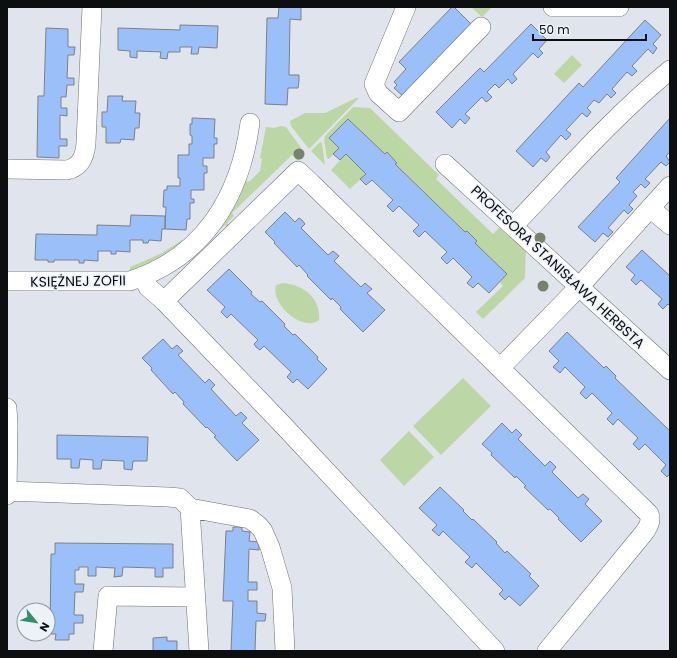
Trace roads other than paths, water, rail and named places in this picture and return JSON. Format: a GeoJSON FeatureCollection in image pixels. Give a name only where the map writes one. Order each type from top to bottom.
{"type":"FeatureCollection","features":[{"type":"Feature","properties":{"kind":"street"},"geometry":{"type":"LineString","coordinates":[[7,169],[67,170],[75,167],[82,161],[86,143],[92,7]]}},
{"type":"Feature","properties":{"kind":"street"},"geometry":{"type":"LineString","coordinates":[[406,7],[374,84],[378,93],[399,112],[481,28]]}},
{"type":"Feature","properties":{"kind":"street"},"geometry":{"type":"LineString","coordinates":[[554,7],[620,7]]}},
{"type":"Feature","properties":{"kind":"street"},"geometry":{"type":"LineString","coordinates":[[513,226],[607,128],[642,94],[670,70]]}},
{"type":"Feature","properties":{"kind":"street","name":"KSIĘŻNEJ ZOFII"},"geometry":{"type":"LineString","coordinates":[[7,281],[130,281],[168,263],[185,251],[204,234],[226,203],[237,176],[247,144],[250,123]]}},
{"type":"Feature","properties":{"kind":"street","name":"PROFESORA STANISŁAWA HERBSTA"},"geometry":{"type":"LineString","coordinates":[[445,164],[670,370]]}},
{"type":"Feature","properties":{"kind":"street"},"geometry":{"type":"LineString","coordinates":[[164,301],[298,171],[647,511],[650,518],[649,526],[547,651]]}},
{"type":"Feature","properties":{"kind":"street"},"geometry":{"type":"LineString","coordinates":[[500,368],[579,287],[670,186]]}},
{"type":"Feature","properties":{"kind":"street"},"geometry":{"type":"LineString","coordinates":[[650,208],[670,225]]}},
{"type":"Feature","properties":{"kind":"street"},"geometry":{"type":"LineString","coordinates":[[143,276],[148,288],[164,301],[278,420],[495,651]]}},
{"type":"Feature","properties":{"kind":"street"},"geometry":{"type":"LineString","coordinates":[[7,408],[7,495]]}},
{"type":"Feature","properties":{"kind":"street"},"geometry":{"type":"LineString","coordinates":[[7,491],[180,498],[190,508],[244,518],[254,522],[263,531],[270,547],[282,588],[286,651]]}},
{"type":"Feature","properties":{"kind":"street"},"geometry":{"type":"LineString","coordinates":[[190,508],[199,651]]}},
{"type":"Feature","properties":{"kind":"street"},"geometry":{"type":"LineString","coordinates":[[103,651],[108,596],[195,597]]}}]}
